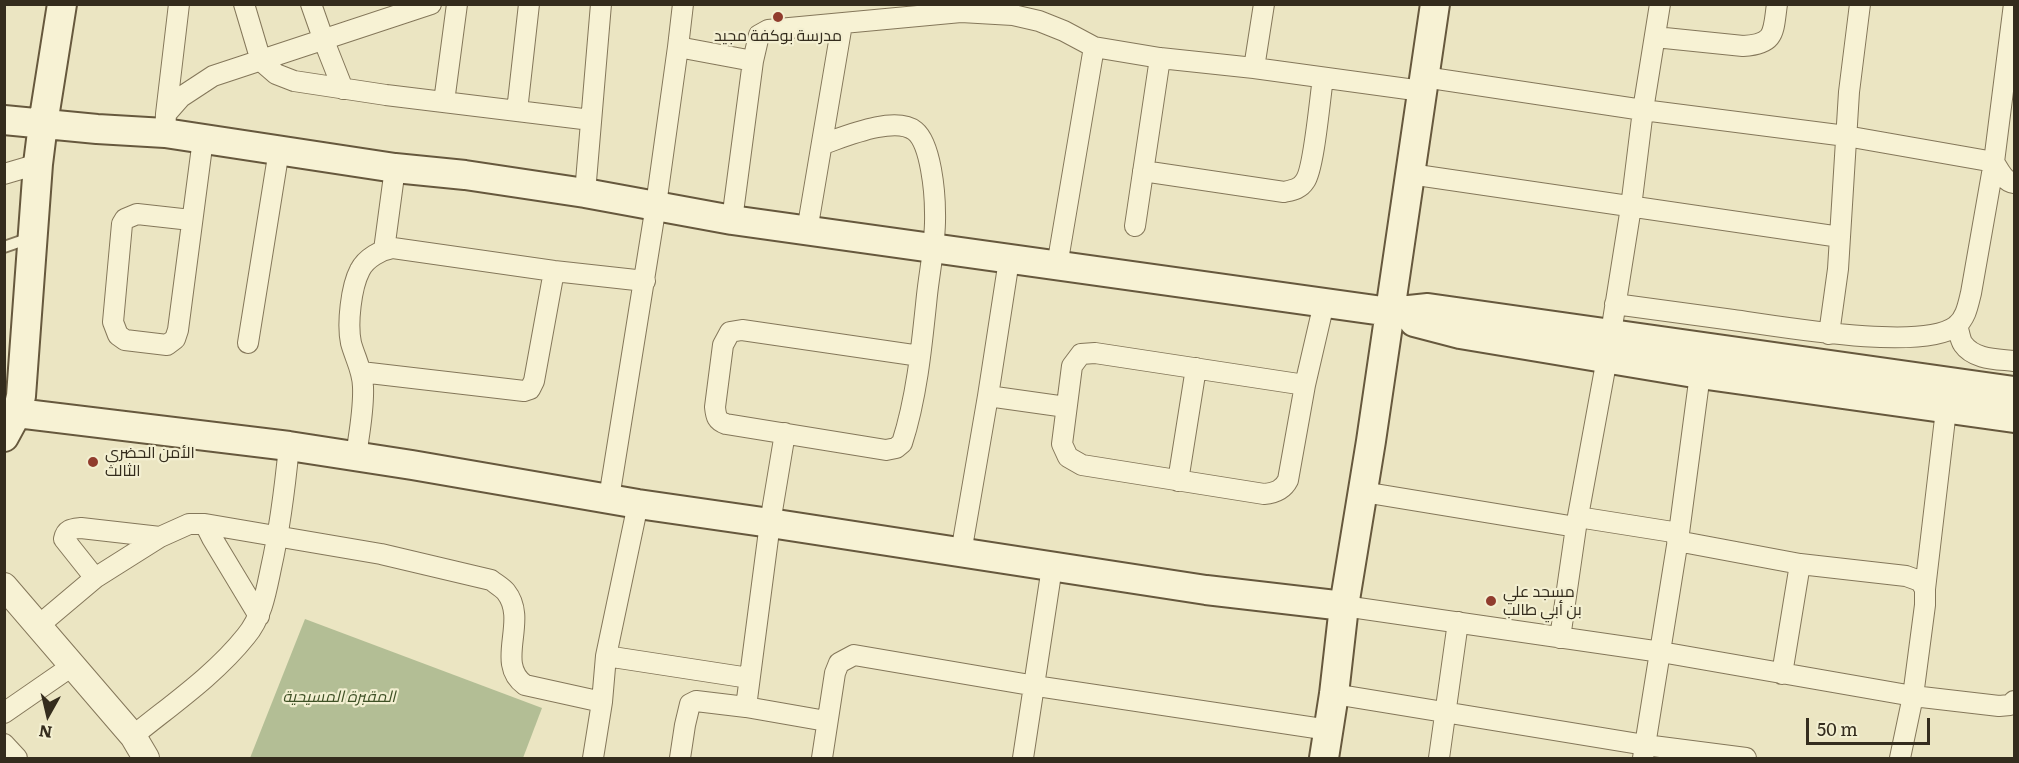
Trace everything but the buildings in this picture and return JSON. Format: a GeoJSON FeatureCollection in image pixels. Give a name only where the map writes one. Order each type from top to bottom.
{"type":"FeatureCollection","features":[{"type":"Feature","properties":{"kind":"main road"},"geometry":{"type":"LineString","coordinates":[[62,4],[38,165],[21,396],[11,425],[289,446],[638,504],[1053,567],[1206,590],[1344,606]]}},
{"type":"Feature","properties":{"kind":"main road"},"geometry":{"type":"LineString","coordinates":[[1324,759],[1344,606],[1435,4]]}},
{"type":"Feature","properties":{"kind":"main road"},"geometry":{"type":"LineString","coordinates":[[4,120],[43,124],[165,124],[203,139],[395,168],[585,193],[732,220],[807,231],[1390,312],[1428,308],[1608,345],[1700,374],[2014,418]]}},
{"type":"Feature","properties":{"kind":"main road"},"geometry":{"type":"LineString","coordinates":[[1608,345],[1709,349],[2014,391]]}},
{"type":"Feature","properties":{"kind":"street"},"geometry":{"type":"LineString","coordinates":[[165,124],[179,4]]}},
{"type":"Feature","properties":{"kind":"street"},"geometry":{"type":"LineString","coordinates":[[244,4],[261,61],[276,74],[294,81],[591,120]]}},
{"type":"Feature","properties":{"kind":"street"},"geometry":{"type":"LineString","coordinates":[[311,4],[343,89]]}},
{"type":"Feature","properties":{"kind":"street"},"geometry":{"type":"LineString","coordinates":[[165,124],[181,97],[213,75],[324,41],[431,4]]}},
{"type":"Feature","properties":{"kind":"street"},"geometry":{"type":"LineString","coordinates":[[444,102],[457,4]]}},
{"type":"Feature","properties":{"kind":"street"},"geometry":{"type":"LineString","coordinates":[[517,111],[529,4]]}},
{"type":"Feature","properties":{"kind":"street"},"geometry":{"type":"LineString","coordinates":[[585,193],[601,4]]}},
{"type":"Feature","properties":{"kind":"street"},"geometry":{"type":"LineString","coordinates":[[609,498],[645,281],[683,4]]}},
{"type":"Feature","properties":{"kind":"street"},"geometry":{"type":"LineString","coordinates":[[1254,68],[1264,4]]}},
{"type":"Feature","properties":{"kind":"street"},"geometry":{"type":"LineString","coordinates":[[1560,638],[1577,522],[1631,207],[1643,110],[1660,4]]}},
{"type":"Feature","properties":{"kind":"street"},"geometry":{"type":"LineString","coordinates":[[1655,37],[1743,46],[1758,45],[1768,41],[1773,33],[1778,4]]}},
{"type":"Feature","properties":{"kind":"street"},"geometry":{"type":"LineString","coordinates":[[1828,334],[1838,269],[1852,62],[1860,4]]}},
{"type":"Feature","properties":{"kind":"street"},"geometry":{"type":"LineString","coordinates":[[1615,304],[1828,334],[1921,336],[1946,331],[1957,325],[1965,314],[1971,293],[1994,162],[2014,4]]}},
{"type":"Feature","properties":{"kind":"street"},"geometry":{"type":"LineString","coordinates":[[732,220],[753,61],[759,35],[768,30],[962,12],[1013,15],[1040,21],[1094,48],[1160,58],[1323,78],[1423,84],[1643,110],[1846,136],[1994,162]]}},
{"type":"Feature","properties":{"kind":"street"},"geometry":{"type":"LineString","coordinates":[[807,231],[843,24]]}},
{"type":"Feature","properties":{"kind":"street"},"geometry":{"type":"LineString","coordinates":[[678,47],[753,61]]}},
{"type":"Feature","properties":{"kind":"street"},"geometry":{"type":"LineString","coordinates":[[1057,266],[1094,48]]}},
{"type":"Feature","properties":{"kind":"street"},"geometry":{"type":"LineString","coordinates":[[1135,226],[1160,58]]}},
{"type":"Feature","properties":{"kind":"street"},"geometry":{"type":"LineString","coordinates":[[1143,171],[1284,192],[1299,188],[1306,180],[1311,162],[1323,78]]}},
{"type":"Feature","properties":{"kind":"street"},"geometry":{"type":"LineString","coordinates":[[823,144],[884,126],[910,128],[922,141],[929,161],[936,214],[933,248],[920,356],[902,443],[896,448],[886,450],[726,424],[719,422],[716,417],[715,407],[723,345],[730,332],[742,330],[920,356]]}},
{"type":"Feature","properties":{"kind":"street"},"geometry":{"type":"LineString","coordinates":[[191,220],[137,214],[124,219],[113,322],[118,336],[125,340],[167,345],[175,339],[203,139]]}},
{"type":"Feature","properties":{"kind":"street"},"geometry":{"type":"LineString","coordinates":[[248,343],[279,150]]}},
{"type":"Feature","properties":{"kind":"street"},"geometry":{"type":"LineString","coordinates":[[1994,162],[2002,176],[2014,183]]}},
{"type":"Feature","properties":{"kind":"street"},"geometry":{"type":"LineString","coordinates":[[4,174],[38,165]]}},
{"type":"Feature","properties":{"kind":"street"},"geometry":{"type":"LineString","coordinates":[[384,250],[395,168]]}},
{"type":"Feature","properties":{"kind":"street"},"geometry":{"type":"LineString","coordinates":[[1410,174],[1840,237]]}},
{"type":"Feature","properties":{"kind":"street"},"geometry":{"type":"LineString","coordinates":[[356,456],[363,388],[362,372],[351,341],[350,320],[353,295],[358,272],[364,264],[384,250],[393,248],[554,271],[645,281]]}},
{"type":"Feature","properties":{"kind":"street"},"geometry":{"type":"LineString","coordinates":[[962,553],[1009,260]]}},
{"type":"Feature","properties":{"kind":"street"},"geometry":{"type":"LineString","coordinates":[[362,372],[524,391],[530,389],[534,381],[554,271]]}},
{"type":"Feature","properties":{"kind":"street"},"geometry":{"type":"LineString","coordinates":[[1305,385],[1095,353],[1081,354],[1072,366],[1062,444],[1064,451],[1073,461],[1082,465],[1264,494],[1279,491],[1288,480],[1305,385],[1324,303]]}},
{"type":"Feature","properties":{"kind":"street"},"geometry":{"type":"LineString","coordinates":[[1957,325],[1964,345],[1972,351],[1983,358],[2014,362]]}},
{"type":"Feature","properties":{"kind":"street"},"geometry":{"type":"LineString","coordinates":[[1178,481],[1196,368]]}},
{"type":"Feature","properties":{"kind":"street"},"geometry":{"type":"LineString","coordinates":[[1644,752],[1661,652],[1700,374]]}},
{"type":"Feature","properties":{"kind":"street"},"geometry":{"type":"LineString","coordinates":[[988,396],[1066,407]]}},
{"type":"Feature","properties":{"kind":"street"},"geometry":{"type":"LineString","coordinates":[[1900,759],[1913,696],[1925,605],[1946,410]]}},
{"type":"Feature","properties":{"kind":"street"},"geometry":{"type":"LineString","coordinates":[[746,708],[770,523],[785,433]]}},
{"type":"Feature","properties":{"kind":"street"},"geometry":{"type":"LineString","coordinates":[[133,736],[213,671],[246,636],[259,616],[278,535],[289,446]]}},
{"type":"Feature","properties":{"kind":"street"},"geometry":{"type":"LineString","coordinates":[[1363,492],[1678,537],[1800,564],[1906,576],[1920,581],[1925,589]]}},
{"type":"Feature","properties":{"kind":"street"},"geometry":{"type":"LineString","coordinates":[[593,759],[606,656],[638,504]]}},
{"type":"Feature","properties":{"kind":"street"},"geometry":{"type":"LineString","coordinates":[[38,626],[94,578],[160,537],[189,524],[205,524],[381,554],[491,580],[506,591],[513,604],[511,665],[515,678],[525,684],[602,702]]}},
{"type":"Feature","properties":{"kind":"street"},"geometry":{"type":"LineString","coordinates":[[205,524],[259,616]]}},
{"type":"Feature","properties":{"kind":"street"},"geometry":{"type":"LineString","coordinates":[[94,578],[64,539],[65,533],[70,529],[81,528],[160,537]]}},
{"type":"Feature","properties":{"kind":"street"},"geometry":{"type":"LineString","coordinates":[[1782,674],[1800,564]]}},
{"type":"Feature","properties":{"kind":"street"},"geometry":{"type":"LineString","coordinates":[[1023,759],[1053,567]]}},
{"type":"Feature","properties":{"kind":"street"},"geometry":{"type":"LineString","coordinates":[[4,586],[98,693],[133,736],[146,759]]}},
{"type":"Feature","properties":{"kind":"street"},"geometry":{"type":"LineString","coordinates":[[1344,606],[1661,652],[1913,696],[2000,706],[2010,705],[2014,701]]}},
{"type":"Feature","properties":{"kind":"street"},"geometry":{"type":"LineString","coordinates":[[1439,759],[1458,622]]}},
{"type":"Feature","properties":{"kind":"street"},"geometry":{"type":"LineString","coordinates":[[822,759],[835,673],[839,663],[854,655],[1036,686],[1329,730]]}},
{"type":"Feature","properties":{"kind":"street"},"geometry":{"type":"LineString","coordinates":[[606,656],[749,678]]}},
{"type":"Feature","properties":{"kind":"street"},"geometry":{"type":"LineString","coordinates":[[4,713],[72,666]]}},
{"type":"Feature","properties":{"kind":"street"},"geometry":{"type":"LineString","coordinates":[[1334,694],[1446,711],[1644,752],[1746,759]]}},
{"type":"Feature","properties":{"kind":"street"},"geometry":{"type":"LineString","coordinates":[[680,759],[690,704],[696,701],[826,721]]}},
{"type":"Feature","properties":{"kind":"street"},"geometry":{"type":"LineString","coordinates":[[4,744],[17,759]]}},
{"type":"Feature","properties":{"kind":"lane"},"geometry":{"type":"LineString","coordinates":[[4,247],[33,236]]}},
{"type":"Feature","properties":{"kind":"green space","name":"المقبرة المسيحية"},"geometry":{"type":"Polygon","coordinates":[[[305,619],[542,708],[523,758],[250,758],[305,619]]]}},
{"type":"Feature","properties":{"kind":"place","name":"مدرسة بوكفة مجيد"},"geometry":{"type":"Point","coordinates":[778,17]}},
{"type":"Feature","properties":{"kind":"place","name":"الأمن الحضري الثالث"},"geometry":{"type":"Point","coordinates":[93,462]}},
{"type":"Feature","properties":{"kind":"place","name":"مسجد علي بن أبي طالب"},"geometry":{"type":"Point","coordinates":[1491,601]}}]}
